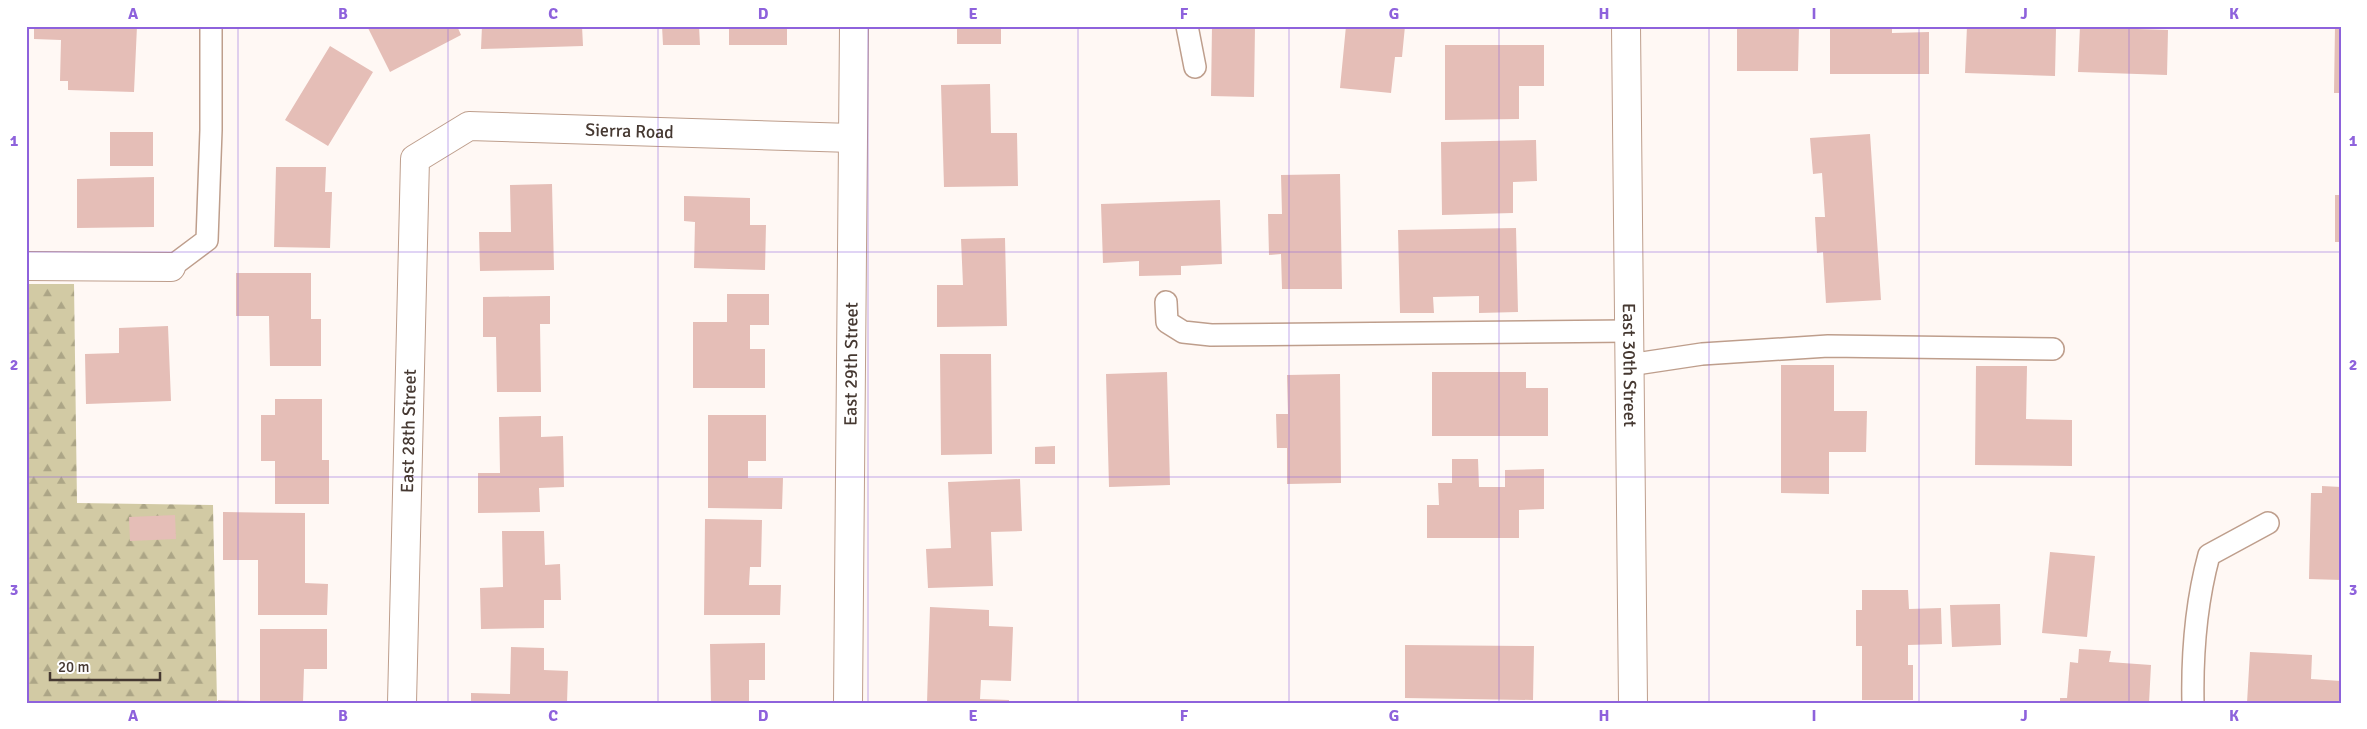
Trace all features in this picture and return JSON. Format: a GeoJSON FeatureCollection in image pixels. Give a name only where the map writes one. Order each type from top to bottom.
{"type":"FeatureCollection","features":[{"type":"Feature","properties":{"kind":"street","name":"East 29th Street"},"geometry":{"type":"LineString","coordinates":[[848,703],[854,26]]}},
{"type":"Feature","properties":{"kind":"street","name":"East 30th Street"},"geometry":{"type":"LineString","coordinates":[[1626,26],[1633,703]]}},
{"type":"Feature","properties":{"kind":"street","name":"Sierra Road"},"geometry":{"type":"LineString","coordinates":[[415,159],[469,126],[852,138]]}},
{"type":"Feature","properties":{"kind":"street","name":"East 28th Street"},"geometry":{"type":"LineString","coordinates":[[402,703],[415,159]]}},
{"type":"Feature","properties":{"kind":"street"},"geometry":{"type":"LineString","coordinates":[[26,266],[172,267]]}},
{"type":"Feature","properties":{"kind":"lane"},"geometry":{"type":"LineString","coordinates":[[172,267],[207,240],[211,130],[211,26]]}},
{"type":"Feature","properties":{"kind":"lane"},"geometry":{"type":"LineString","coordinates":[[1187,26],[1195,67]]}},
{"type":"Feature","properties":{"kind":"lane"},"geometry":{"type":"LineString","coordinates":[[1166,302],[1167,322],[1183,332],[1211,335],[1629,331]]}},
{"type":"Feature","properties":{"kind":"lane"},"geometry":{"type":"LineString","coordinates":[[1629,365],[1702,354],[1828,346],[2053,349]]}},
{"type":"Feature","properties":{"kind":"lane"},"geometry":{"type":"LineString","coordinates":[[2193,703],[2193,665],[2201,585],[2209,555],[2268,523]]}},
{"type":"Feature","properties":{"kind":"green space"},"geometry":{"type":"Polygon","coordinates":[[[26,284],[74,284],[77,503],[213,505],[217,703],[26,703],[26,284]]]}},
{"type":"Feature","properties":{"kind":"building"},"geometry":{"type":"Polygon","coordinates":[[[34,26],[137,26],[134,92],[68,90],[68,81],[60,81],[61,40],[34,39],[34,26]]]}},
{"type":"Feature","properties":{"kind":"building"},"geometry":{"type":"Polygon","coordinates":[[[367,26],[457,26],[461,35],[390,72],[367,26]]]}},
{"type":"Feature","properties":{"kind":"building"},"geometry":{"type":"Polygon","coordinates":[[[482,26],[582,26],[583,46],[481,49],[482,26]]]}},
{"type":"Feature","properties":{"kind":"building"},"geometry":{"type":"Polygon","coordinates":[[[662,26],[699,26],[700,45],[663,45],[662,26]]]}},
{"type":"Feature","properties":{"kind":"building"},"geometry":{"type":"Polygon","coordinates":[[[729,26],[787,26],[787,45],[729,45],[729,26]]]}},
{"type":"Feature","properties":{"kind":"building"},"geometry":{"type":"Polygon","coordinates":[[[957,26],[1001,26],[1001,44],[957,44],[957,26]]]}},
{"type":"Feature","properties":{"kind":"building"},"geometry":{"type":"Polygon","coordinates":[[[1212,26],[1255,26],[1254,97],[1211,96],[1212,26]]]}},
{"type":"Feature","properties":{"kind":"building"},"geometry":{"type":"Polygon","coordinates":[[[1346,26],[1405,26],[1402,57],[1395,57],[1391,93],[1340,88],[1346,26]]]}},
{"type":"Feature","properties":{"kind":"building"},"geometry":{"type":"Polygon","coordinates":[[[1737,26],[1799,26],[1798,71],[1737,71],[1737,26]]]}},
{"type":"Feature","properties":{"kind":"building"},"geometry":{"type":"Polygon","coordinates":[[[1830,26],[1892,26],[1892,33],[1929,32],[1929,74],[1830,74],[1830,26]]]}},
{"type":"Feature","properties":{"kind":"building"},"geometry":{"type":"Polygon","coordinates":[[[1967,26],[2028,26],[2028,28],[2056,29],[2055,76],[1965,73],[1967,26]]]}},
{"type":"Feature","properties":{"kind":"building"},"geometry":{"type":"Polygon","coordinates":[[[2080,26],[2137,26],[2137,29],[2168,30],[2167,75],[2078,72],[2080,26]]]}},
{"type":"Feature","properties":{"kind":"building"},"geometry":{"type":"Polygon","coordinates":[[[2335,26],[2341,26],[2341,93],[2334,93],[2335,26]]]}},
{"type":"Feature","properties":{"kind":"building"},"geometry":{"type":"Polygon","coordinates":[[[1445,45],[1544,45],[1544,86],[1519,86],[1519,119],[1445,120],[1445,45]]]}},
{"type":"Feature","properties":{"kind":"building"},"geometry":{"type":"Polygon","coordinates":[[[330,46],[373,72],[328,146],[285,120],[330,46]]]}},
{"type":"Feature","properties":{"kind":"building"},"geometry":{"type":"Polygon","coordinates":[[[990,84],[991,133],[1017,133],[1018,186],[944,187],[941,85],[990,84]]]}},
{"type":"Feature","properties":{"kind":"building"},"geometry":{"type":"Polygon","coordinates":[[[110,132],[153,132],[153,166],[110,166],[110,132]]]}},
{"type":"Feature","properties":{"kind":"building"},"geometry":{"type":"Polygon","coordinates":[[[1870,134],[1881,300],[1826,303],[1823,252],[1817,253],[1815,217],[1825,217],[1822,173],[1813,174],[1810,138],[1870,134]]]}},
{"type":"Feature","properties":{"kind":"building"},"geometry":{"type":"Polygon","coordinates":[[[1536,140],[1537,181],[1513,182],[1513,213],[1442,215],[1441,142],[1536,140]]]}},
{"type":"Feature","properties":{"kind":"building"},"geometry":{"type":"Polygon","coordinates":[[[276,167],[326,167],[325,192],[332,192],[330,248],[274,247],[276,167]]]}},
{"type":"Feature","properties":{"kind":"building"},"geometry":{"type":"Polygon","coordinates":[[[1340,174],[1342,289],[1282,289],[1281,254],[1269,255],[1268,214],[1282,214],[1281,175],[1340,174]]]}},
{"type":"Feature","properties":{"kind":"building"},"geometry":{"type":"Polygon","coordinates":[[[154,177],[154,227],[77,228],[77,179],[154,177]]]}},
{"type":"Feature","properties":{"kind":"building"},"geometry":{"type":"Polygon","coordinates":[[[552,184],[554,270],[480,271],[479,232],[511,232],[510,185],[552,184]]]}},
{"type":"Feature","properties":{"kind":"building"},"geometry":{"type":"Polygon","coordinates":[[[2335,195],[2341,195],[2341,242],[2335,242],[2335,195]]]}},
{"type":"Feature","properties":{"kind":"building"},"geometry":{"type":"Polygon","coordinates":[[[684,196],[750,198],[750,225],[766,225],[765,270],[694,268],[695,222],[684,221],[684,196]]]}},
{"type":"Feature","properties":{"kind":"building"},"geometry":{"type":"Polygon","coordinates":[[[1220,200],[1222,264],[1181,266],[1181,275],[1139,276],[1139,261],[1103,263],[1101,204],[1220,200]]]}},
{"type":"Feature","properties":{"kind":"building"},"geometry":{"type":"Polygon","coordinates":[[[1516,228],[1518,312],[1479,313],[1479,296],[1433,297],[1434,313],[1400,313],[1398,230],[1516,228]]]}},
{"type":"Feature","properties":{"kind":"building"},"geometry":{"type":"Polygon","coordinates":[[[1005,238],[1007,326],[937,327],[937,285],[963,285],[961,239],[1005,238]]]}},
{"type":"Feature","properties":{"kind":"building"},"geometry":{"type":"Polygon","coordinates":[[[236,273],[311,273],[311,319],[321,319],[321,366],[270,366],[269,316],[236,316],[236,273]]]}},
{"type":"Feature","properties":{"kind":"building"},"geometry":{"type":"Polygon","coordinates":[[[727,294],[769,294],[769,325],[750,325],[750,349],[765,349],[765,388],[693,388],[693,322],[727,322],[727,294]]]}},
{"type":"Feature","properties":{"kind":"building"},"geometry":{"type":"Polygon","coordinates":[[[550,296],[550,324],[540,324],[541,392],[497,392],[496,337],[483,337],[483,297],[550,296]]]}},
{"type":"Feature","properties":{"kind":"building"},"geometry":{"type":"Polygon","coordinates":[[[168,326],[171,401],[86,404],[85,354],[119,353],[119,328],[168,326]]]}},
{"type":"Feature","properties":{"kind":"building"},"geometry":{"type":"Polygon","coordinates":[[[940,354],[991,354],[992,454],[941,455],[940,354]]]}},
{"type":"Feature","properties":{"kind":"building"},"geometry":{"type":"Polygon","coordinates":[[[1781,365],[1834,365],[1834,411],[1867,411],[1866,452],[1829,452],[1829,494],[1781,493],[1781,365]]]}},
{"type":"Feature","properties":{"kind":"building"},"geometry":{"type":"Polygon","coordinates":[[[1976,366],[2027,366],[2026,419],[2072,420],[2072,466],[1975,465],[1976,366]]]}},
{"type":"Feature","properties":{"kind":"building"},"geometry":{"type":"Polygon","coordinates":[[[1167,372],[1170,485],[1109,487],[1106,374],[1167,372]]]}},
{"type":"Feature","properties":{"kind":"building"},"geometry":{"type":"Polygon","coordinates":[[[1432,372],[1526,372],[1526,388],[1548,388],[1548,436],[1432,436],[1432,372]]]}},
{"type":"Feature","properties":{"kind":"building"},"geometry":{"type":"Polygon","coordinates":[[[1340,374],[1341,483],[1287,484],[1287,448],[1277,448],[1276,414],[1288,414],[1287,375],[1340,374]]]}},
{"type":"Feature","properties":{"kind":"building"},"geometry":{"type":"Polygon","coordinates":[[[275,399],[322,399],[322,460],[329,460],[329,504],[275,504],[275,461],[261,461],[261,415],[275,415],[275,399]]]}},
{"type":"Feature","properties":{"kind":"building"},"geometry":{"type":"Polygon","coordinates":[[[708,415],[766,415],[766,461],[748,461],[748,478],[783,478],[782,509],[708,508],[708,415]]]}},
{"type":"Feature","properties":{"kind":"building"},"geometry":{"type":"Polygon","coordinates":[[[541,416],[541,437],[563,436],[564,487],[539,488],[540,512],[478,513],[478,473],[500,473],[499,417],[541,416]]]}},
{"type":"Feature","properties":{"kind":"building"},"geometry":{"type":"Polygon","coordinates":[[[1055,446],[1055,464],[1035,464],[1035,447],[1055,446]]]}},
{"type":"Feature","properties":{"kind":"building"},"geometry":{"type":"Polygon","coordinates":[[[1452,459],[1478,459],[1479,487],[1505,487],[1505,470],[1544,469],[1544,509],[1519,510],[1519,538],[1427,538],[1427,505],[1439,505],[1438,483],[1452,483],[1452,459]]]}},
{"type":"Feature","properties":{"kind":"building"},"geometry":{"type":"Polygon","coordinates":[[[1020,479],[1022,531],[991,532],[993,586],[928,588],[926,549],[951,548],[948,482],[1020,479]]]}},
{"type":"Feature","properties":{"kind":"building"},"geometry":{"type":"Polygon","coordinates":[[[2322,486],[2341,487],[2341,580],[2309,579],[2311,493],[2322,493],[2322,486]]]}},
{"type":"Feature","properties":{"kind":"building"},"geometry":{"type":"Polygon","coordinates":[[[223,512],[305,513],[305,583],[328,584],[327,615],[258,615],[258,560],[223,560],[223,512]]]}},
{"type":"Feature","properties":{"kind":"building"},"geometry":{"type":"Polygon","coordinates":[[[175,515],[176,539],[130,541],[129,517],[175,515]]]}},
{"type":"Feature","properties":{"kind":"building"},"geometry":{"type":"Polygon","coordinates":[[[705,519],[762,520],[761,567],[750,567],[749,585],[781,585],[780,615],[704,615],[705,519]]]}},
{"type":"Feature","properties":{"kind":"building"},"geometry":{"type":"Polygon","coordinates":[[[502,531],[544,531],[545,565],[560,564],[561,600],[544,600],[544,628],[481,629],[480,588],[503,587],[502,531]]]}},
{"type":"Feature","properties":{"kind":"building"},"geometry":{"type":"Polygon","coordinates":[[[2050,552],[2095,556],[2087,637],[2042,633],[2050,552]]]}},
{"type":"Feature","properties":{"kind":"building"},"geometry":{"type":"Polygon","coordinates":[[[1862,590],[1908,590],[1909,609],[1941,608],[1942,644],[1908,645],[1908,665],[1913,665],[1913,700],[1862,700],[1862,646],[1856,646],[1856,610],[1862,610],[1862,590]]]}},
{"type":"Feature","properties":{"kind":"building"},"geometry":{"type":"Polygon","coordinates":[[[2000,604],[2001,645],[1952,647],[1950,605],[2000,604]]]}},
{"type":"Feature","properties":{"kind":"building"},"geometry":{"type":"Polygon","coordinates":[[[930,607],[989,610],[989,626],[1013,627],[1011,681],[981,680],[980,699],[1009,700],[1009,703],[927,703],[930,607]]]}},
{"type":"Feature","properties":{"kind":"building"},"geometry":{"type":"Polygon","coordinates":[[[260,629],[327,629],[327,669],[304,669],[303,703],[260,703],[260,629]]]}},
{"type":"Feature","properties":{"kind":"building"},"geometry":{"type":"Polygon","coordinates":[[[765,643],[765,680],[749,680],[749,703],[711,703],[710,644],[765,643]]]}},
{"type":"Feature","properties":{"kind":"building"},"geometry":{"type":"Polygon","coordinates":[[[1405,645],[1534,646],[1533,700],[1405,698],[1405,645]]]}},
{"type":"Feature","properties":{"kind":"building"},"geometry":{"type":"Polygon","coordinates":[[[511,647],[544,648],[544,670],[568,671],[567,703],[471,703],[471,693],[510,694],[511,647]]]}},
{"type":"Feature","properties":{"kind":"building"},"geometry":{"type":"Polygon","coordinates":[[[2079,649],[2111,651],[2109,662],[2151,665],[2149,703],[2060,703],[2060,698],[2067,698],[2070,662],[2078,663],[2079,649]]]}},
{"type":"Feature","properties":{"kind":"building"},"geometry":{"type":"Polygon","coordinates":[[[2250,652],[2312,655],[2311,679],[2341,681],[2341,703],[2247,703],[2250,652]]]}},
{"type":"Feature","properties":{"kind":"building"},"geometry":{"type":"Polygon","coordinates":[[[218,700],[257,701],[257,703],[218,703],[218,700]]]}}]}
